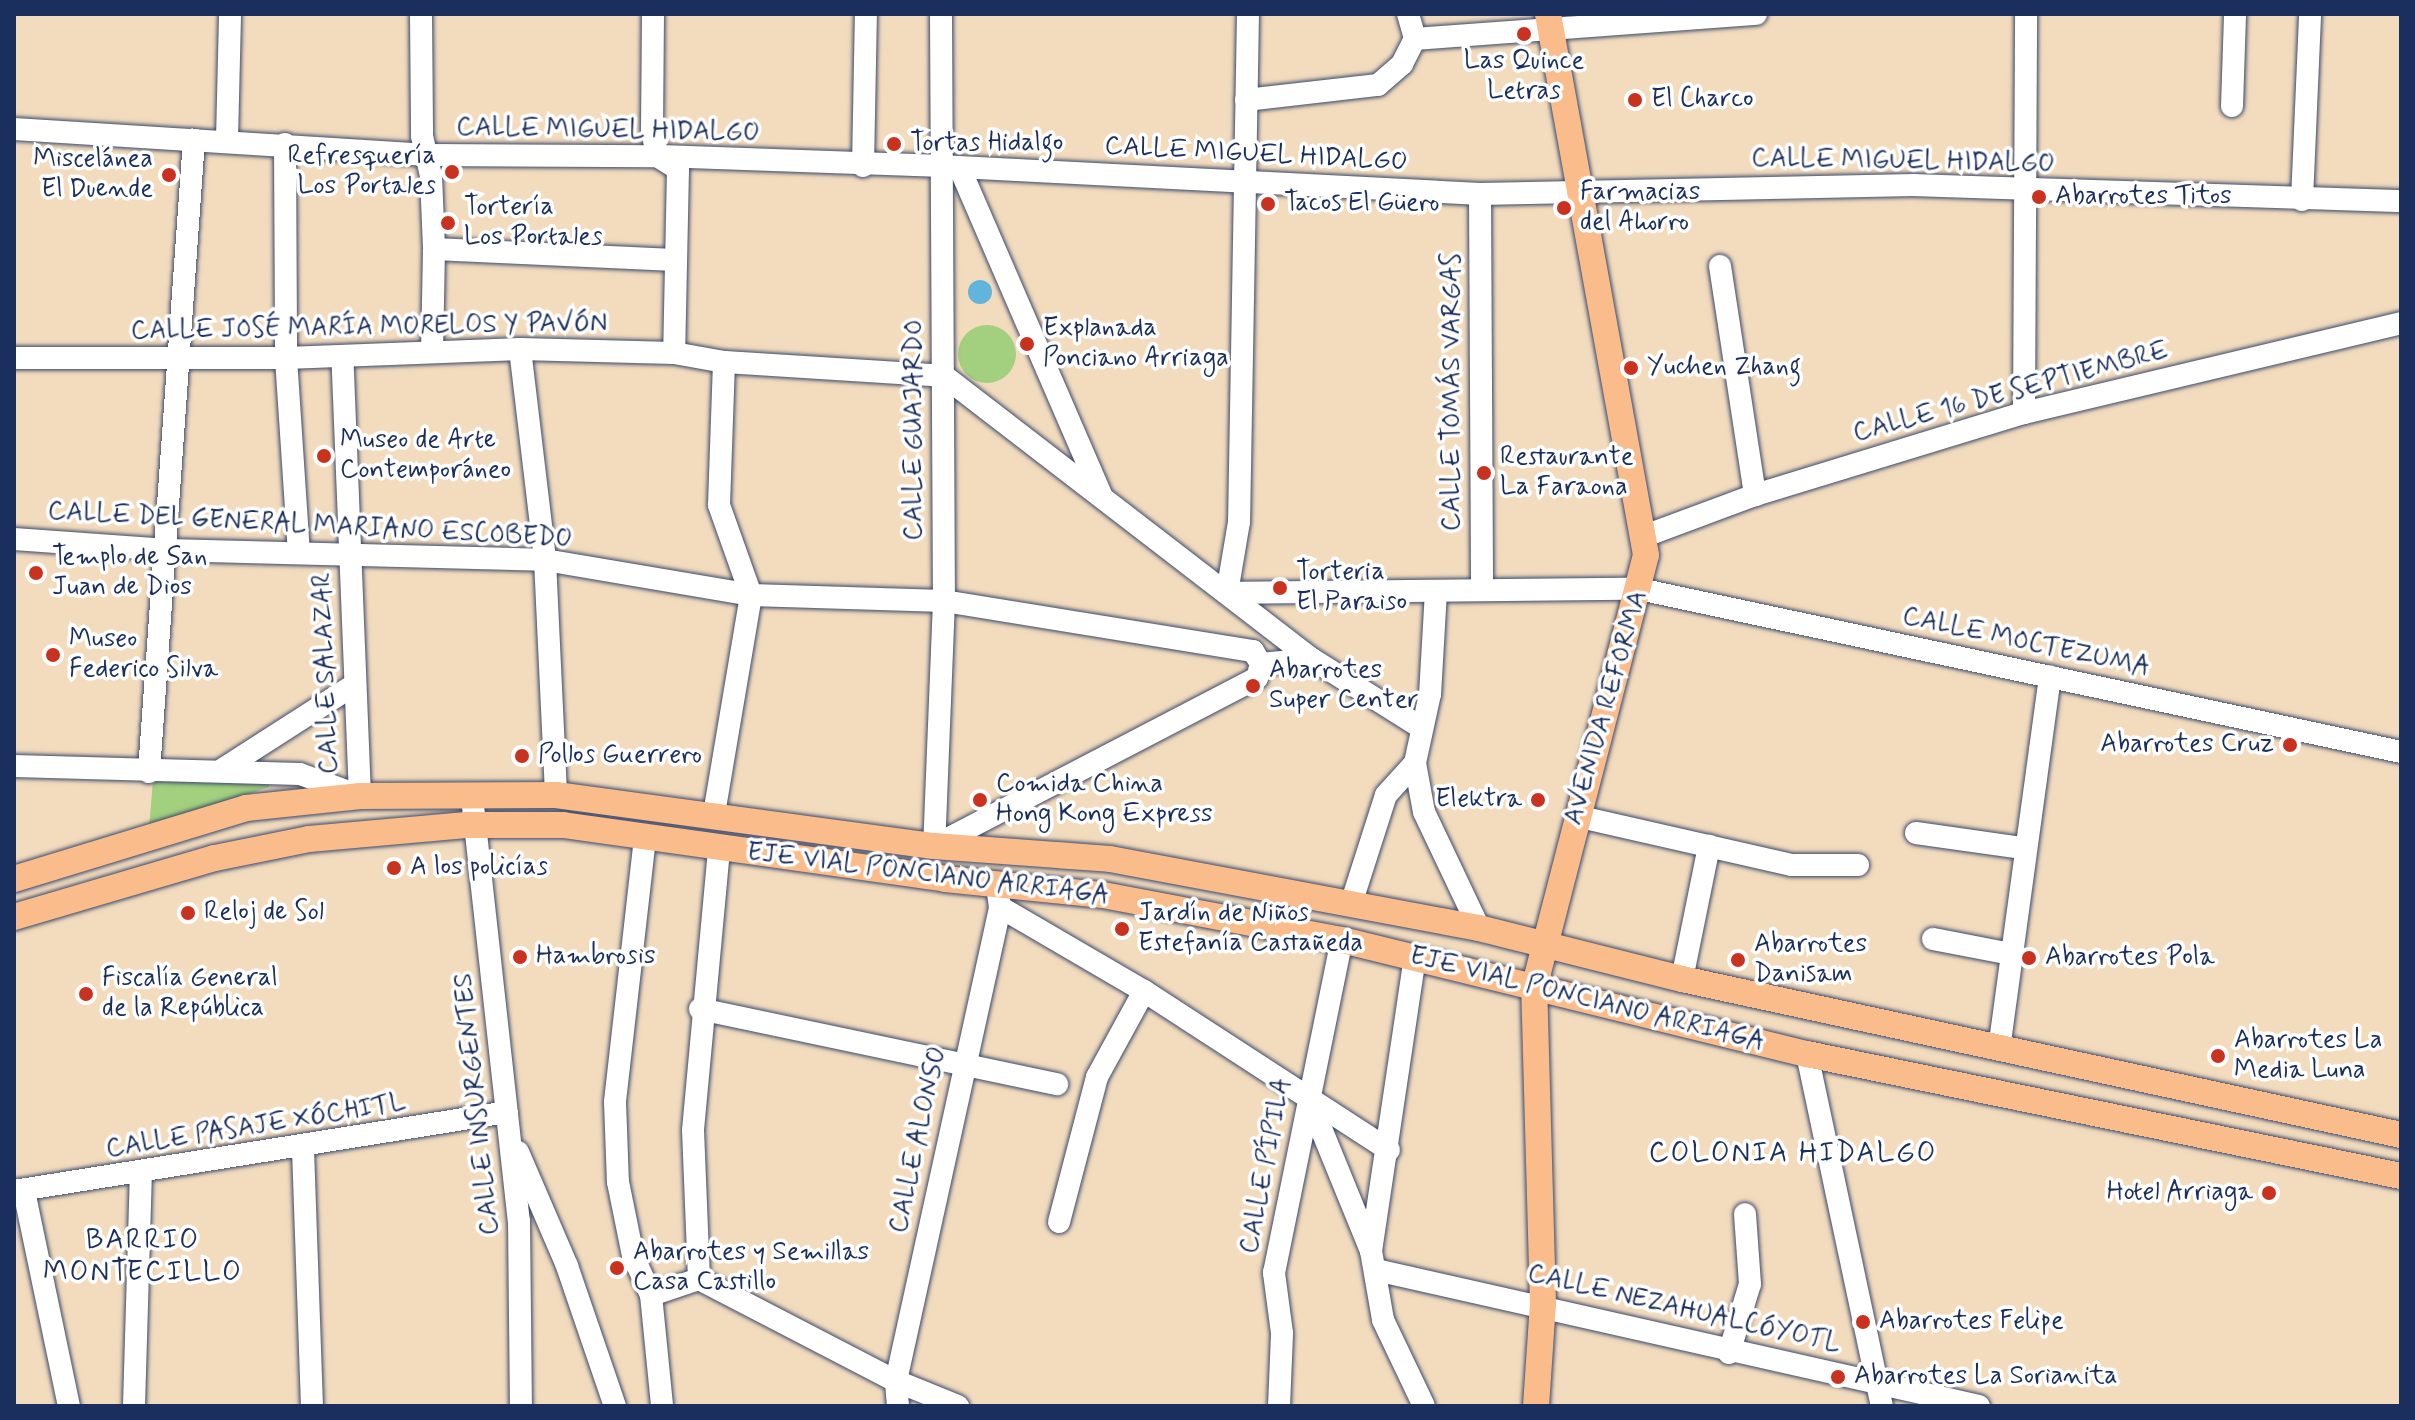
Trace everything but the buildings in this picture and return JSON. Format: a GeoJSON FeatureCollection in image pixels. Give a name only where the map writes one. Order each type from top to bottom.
{"type":"FeatureCollection","features":[{"type":"Feature","properties":{"kind":"main road","name":"AVENIDA REFORMA"},"geometry":{"type":"LineString","coordinates":[[1536,1406],[1543,1304],[1534,988],[1576,816],[1646,555],[1583,189],[1549,20]]}},
{"type":"Feature","properties":{"kind":"main road","name":"EJE VIAL PONCIANO ARRIAGA"},"geometry":{"type":"LineString","coordinates":[[14,879],[246,808],[360,796],[556,795],[934,846],[1110,859],[1479,928],[1682,979],[2401,1135]]}},
{"type":"Feature","properties":{"kind":"main road","name":"EJE VIAL PONCIANO ARRIAGA"},"geometry":{"type":"LineString","coordinates":[[14,917],[215,858],[309,839],[478,826],[563,825],[999,897],[1103,895],[1342,940],[1807,1054],[2401,1176]]}},
{"type":"Feature","properties":{"kind":"street"},"geometry":{"type":"LineString","coordinates":[[227,139],[230,14]]}},
{"type":"Feature","properties":{"kind":"street"},"geometry":{"type":"LineString","coordinates":[[421,14],[422,136],[428,155],[434,249],[432,350]]}},
{"type":"Feature","properties":{"kind":"street"},"geometry":{"type":"LineString","coordinates":[[653,14],[652,130],[657,156],[678,169],[674,353]]}},
{"type":"Feature","properties":{"kind":"street"},"geometry":{"type":"LineString","coordinates":[[863,166],[866,14]]}},
{"type":"Feature","properties":{"kind":"street","name":"CALLE GUAJARDO"},"geometry":{"type":"LineString","coordinates":[[934,846],[944,601],[944,376],[939,166],[941,14]]}},
{"type":"Feature","properties":{"kind":"street"},"geometry":{"type":"LineString","coordinates":[[1227,593],[1239,522],[1241,181],[1248,14]]}},
{"type":"Feature","properties":{"kind":"street"},"geometry":{"type":"LineString","coordinates":[[1246,100],[1378,85],[1402,64],[1415,39],[1408,14]]}},
{"type":"Feature","properties":{"kind":"street"},"geometry":{"type":"LineString","coordinates":[[1415,39],[1549,20],[1756,14]]}},
{"type":"Feature","properties":{"kind":"street"},"geometry":{"type":"LineString","coordinates":[[2024,413],[2026,14]]}},
{"type":"Feature","properties":{"kind":"street"},"geometry":{"type":"LineString","coordinates":[[2232,106],[2235,14]]}},
{"type":"Feature","properties":{"kind":"street"},"geometry":{"type":"LineString","coordinates":[[2302,200],[2310,14]]}},
{"type":"Feature","properties":{"kind":"street","name":"CALLE MIGUEL HIDALGO"},"geometry":{"type":"LineString","coordinates":[[14,129],[194,140],[227,139],[428,155],[657,156],[863,166],[939,166],[961,171],[1241,181],[1480,194],[1583,189],[1915,185],[2023,191],[2401,201]]}},
{"type":"Feature","properties":{"kind":"street"},"geometry":{"type":"LineString","coordinates":[[149,772],[168,550],[177,360],[194,140]]}},
{"type":"Feature","properties":{"kind":"street"},"geometry":{"type":"LineString","coordinates":[[285,144],[286,358],[299,553]]}},
{"type":"Feature","properties":{"kind":"street"},"geometry":{"type":"LineString","coordinates":[[961,171],[1101,496]]}},
{"type":"Feature","properties":{"kind":"street","name":"CALLE TOMÁS VARGAS"},"geometry":{"type":"LineString","coordinates":[[1480,194],[1482,589]]}},
{"type":"Feature","properties":{"kind":"street"},"geometry":{"type":"LineString","coordinates":[[434,249],[675,260]]}},
{"type":"Feature","properties":{"kind":"street"},"geometry":{"type":"LineString","coordinates":[[1720,266],[1755,495]]}},
{"type":"Feature","properties":{"kind":"street","name":"CALLE 16 DE SEPTIEMBRE"},"geometry":{"type":"LineString","coordinates":[[1642,537],[1755,495],[2024,413],[2401,323]]}},
{"type":"Feature","properties":{"kind":"street"},"geometry":{"type":"LineString","coordinates":[[520,349],[545,560],[556,795]]}},
{"type":"Feature","properties":{"kind":"street","name":"CALLE JOSÉ MARÍA MORELOS Y PAVÓN"},"geometry":{"type":"LineString","coordinates":[[14,358],[177,360],[520,349],[674,353],[724,362],[944,376]]}},
{"type":"Feature","properties":{"kind":"street","name":"CALLE SALAZAR"},"geometry":{"type":"LineString","coordinates":[[342,357],[360,796]]}},
{"type":"Feature","properties":{"kind":"street"},"geometry":{"type":"LineString","coordinates":[[714,814],[751,595],[719,505],[724,362]]}},
{"type":"Feature","properties":{"kind":"street"},"geometry":{"type":"LineString","coordinates":[[944,376],[1312,659],[1422,728]]}},
{"type":"Feature","properties":{"kind":"street","name":"CALLE DEL GENERAL MARIANO ESCOBEDO"},"geometry":{"type":"LineString","coordinates":[[14,539],[168,550],[545,560],[751,595],[944,601],[1253,651],[1261,664]]}},
{"type":"Feature","properties":{"kind":"street","name":"CALLE MOCTEZUMA"},"geometry":{"type":"LineString","coordinates":[[1227,593],[1639,589],[2401,752]]}},
{"type":"Feature","properties":{"kind":"street"},"geometry":{"type":"LineString","coordinates":[[1436,591],[1430,694],[1415,763],[1424,812],[1479,928]]}},
{"type":"Feature","properties":{"kind":"street"},"geometry":{"type":"LineString","coordinates":[[934,846],[1257,678],[1261,664],[1312,659]]}},
{"type":"Feature","properties":{"kind":"street"},"geometry":{"type":"LineString","coordinates":[[1999,1049],[2023,848],[2050,676]]}},
{"type":"Feature","properties":{"kind":"street"},"geometry":{"type":"LineString","coordinates":[[223,769],[354,685]]}},
{"type":"Feature","properties":{"kind":"street"},"geometry":{"type":"LineString","coordinates":[[1351,904],[1386,795],[1415,763]]}},
{"type":"Feature","properties":{"kind":"street"},"geometry":{"type":"LineString","coordinates":[[14,766],[149,772],[223,769],[300,774],[360,796]]}},
{"type":"Feature","properties":{"kind":"street","name":"CALLE INSURGENTES"},"geometry":{"type":"LineString","coordinates":[[472,797],[478,826],[521,1256],[521,1406]]}},
{"type":"Feature","properties":{"kind":"street"},"geometry":{"type":"LineString","coordinates":[[1576,816],[1792,865],[1858,865]]}},
{"type":"Feature","properties":{"kind":"street"},"geometry":{"type":"LineString","coordinates":[[1916,833],[2023,848]]}},
{"type":"Feature","properties":{"kind":"street"},"geometry":{"type":"LineString","coordinates":[[645,838],[615,1102],[618,1182],[633,1256],[651,1295],[662,1406]]}},
{"type":"Feature","properties":{"kind":"street"},"geometry":{"type":"LineString","coordinates":[[1682,979],[1709,846]]}},
{"type":"Feature","properties":{"kind":"street"},"geometry":{"type":"LineString","coordinates":[[699,1279],[693,1130],[700,1009],[719,849]]}},
{"type":"Feature","properties":{"kind":"street"},"geometry":{"type":"LineString","coordinates":[[999,897],[1389,1150]]}},
{"type":"Feature","properties":{"kind":"street","name":"CALLE ALONSO"},"geometry":{"type":"LineString","coordinates":[[898,1406],[896,1381],[999,897]]}},
{"type":"Feature","properties":{"kind":"street"},"geometry":{"type":"LineString","coordinates":[[1933,939],[2011,954]]}},
{"type":"Feature","properties":{"kind":"street","name":"CALLE PÍPILA"},"geometry":{"type":"LineString","coordinates":[[1279,1406],[1282,1333],[1274,1273],[1342,940]]}},
{"type":"Feature","properties":{"kind":"street"},"geometry":{"type":"LineString","coordinates":[[1373,1261],[1415,956]]}},
{"type":"Feature","properties":{"kind":"street"},"geometry":{"type":"LineString","coordinates":[[1059,1222],[1097,1077],[1144,991]]}},
{"type":"Feature","properties":{"kind":"street"},"geometry":{"type":"LineString","coordinates":[[700,1009],[964,1061],[1057,1084]]}},
{"type":"Feature","properties":{"kind":"street"},"geometry":{"type":"LineString","coordinates":[[1807,1054],[1879,1395]]}},
{"type":"Feature","properties":{"kind":"street"},"geometry":{"type":"LineString","coordinates":[[1309,1098],[1373,1261],[1383,1320],[1424,1406]]}},
{"type":"Feature","properties":{"kind":"street"},"geometry":{"type":"LineString","coordinates":[[508,1120],[567,1266],[615,1406]]}},
{"type":"Feature","properties":{"kind":"street","name":"CALLE PASAJE XÓCHITL"},"geometry":{"type":"LineString","coordinates":[[19,1191],[508,1120]]}},
{"type":"Feature","properties":{"kind":"street"},"geometry":{"type":"LineString","coordinates":[[303,1149],[312,1406]]}},
{"type":"Feature","properties":{"kind":"street"},"geometry":{"type":"LineString","coordinates":[[134,1406],[141,1174]]}},
{"type":"Feature","properties":{"kind":"street"},"geometry":{"type":"LineString","coordinates":[[19,1191],[69,1406]]}},
{"type":"Feature","properties":{"kind":"street"},"geometry":{"type":"LineString","coordinates":[[1729,1353],[1750,1284],[1745,1214]]}},
{"type":"Feature","properties":{"kind":"street","name":"CALLE NEZAHUALCÓYOTL"},"geometry":{"type":"LineString","coordinates":[[1373,1261],[1879,1395],[1979,1406]]}},
{"type":"Feature","properties":{"kind":"street"},"geometry":{"type":"LineString","coordinates":[[651,1295],[699,1279],[896,1381],[958,1406]]}},
{"type":"Feature","properties":{"kind":"green space"},"geometry":{"type":"Polygon","coordinates":[[[987,325],[1007,334],[1016,354],[1007,374],[987,383],[967,374],[958,354],[967,334],[987,325]]]}},
{"type":"Feature","properties":{"kind":"green space"},"geometry":{"type":"Polygon","coordinates":[[[153,780],[269,782],[269,787],[149,829],[153,780]]]}},
{"type":"Feature","properties":{"kind":"water"},"geometry":{"type":"Polygon","coordinates":[[[980,280],[988,284],[992,292],[988,300],[980,304],[972,300],[968,292],[972,284],[980,280]]]}},
{"type":"Feature","properties":{"kind":"place","name":"Las Quince Letras"},"geometry":{"type":"Point","coordinates":[1524,34]}},
{"type":"Feature","properties":{"kind":"place","name":"El Charco"},"geometry":{"type":"Point","coordinates":[1635,100]}},
{"type":"Feature","properties":{"kind":"place","name":"Tortas Hidalgo"},"geometry":{"type":"Point","coordinates":[894,144]}},
{"type":"Feature","properties":{"kind":"place","name":"Refresquería Los Portales"},"geometry":{"type":"Point","coordinates":[452,172]}},
{"type":"Feature","properties":{"kind":"place","name":"Miscelánea El Duende"},"geometry":{"type":"Point","coordinates":[169,175]}},
{"type":"Feature","properties":{"kind":"place","name":"Abarrotes Titos"},"geometry":{"type":"Point","coordinates":[2039,197]}},
{"type":"Feature","properties":{"kind":"place","name":"Tacos El Güero"},"geometry":{"type":"Point","coordinates":[1268,204]}},
{"type":"Feature","properties":{"kind":"place","name":"Farmacias del Ahorro"},"geometry":{"type":"Point","coordinates":[1564,208]}},
{"type":"Feature","properties":{"kind":"place","name":"Tortería Los Portales"},"geometry":{"type":"Point","coordinates":[448,223]}},
{"type":"Feature","properties":{"kind":"place","name":"Explanada Ponciano Arriaga"},"geometry":{"type":"Point","coordinates":[1027,344]}},
{"type":"Feature","properties":{"kind":"place","name":"Yuchen Zhang"},"geometry":{"type":"Point","coordinates":[1631,368]}},
{"type":"Feature","properties":{"kind":"place","name":"Museo de Arte Contemporáneo"},"geometry":{"type":"Point","coordinates":[324,456]}},
{"type":"Feature","properties":{"kind":"place","name":"Restaurante La Faraona"},"geometry":{"type":"Point","coordinates":[1484,473]}},
{"type":"Feature","properties":{"kind":"place","name":"Templo de San Juan de Dios"},"geometry":{"type":"Point","coordinates":[36,573]}},
{"type":"Feature","properties":{"kind":"place","name":"Torteria El Paraiso"},"geometry":{"type":"Point","coordinates":[1280,588]}},
{"type":"Feature","properties":{"kind":"place","name":"Museo Federico Silva"},"geometry":{"type":"Point","coordinates":[53,655]}},
{"type":"Feature","properties":{"kind":"place","name":"Abarrotes Super Center"},"geometry":{"type":"Point","coordinates":[1253,686]}},
{"type":"Feature","properties":{"kind":"place","name":"Abarrotes Cruz"},"geometry":{"type":"Point","coordinates":[2290,745]}},
{"type":"Feature","properties":{"kind":"place","name":"Pollos Guerrero"},"geometry":{"type":"Point","coordinates":[522,756]}},
{"type":"Feature","properties":{"kind":"place","name":"Comida China Hong Kong Express"},"geometry":{"type":"Point","coordinates":[980,800]}},
{"type":"Feature","properties":{"kind":"place","name":"Elektra"},"geometry":{"type":"Point","coordinates":[1538,800]}},
{"type":"Feature","properties":{"kind":"place","name":"A los policías"},"geometry":{"type":"Point","coordinates":[394,868]}},
{"type":"Feature","properties":{"kind":"place","name":"Reloj de Sol"},"geometry":{"type":"Point","coordinates":[188,913]}},
{"type":"Feature","properties":{"kind":"place","name":"Jardín de Niños Estefanía Castañeda"},"geometry":{"type":"Point","coordinates":[1122,929]}},
{"type":"Feature","properties":{"kind":"place","name":"Hambrosis"},"geometry":{"type":"Point","coordinates":[520,957]}},
{"type":"Feature","properties":{"kind":"place","name":"Abarrotes Pola"},"geometry":{"type":"Point","coordinates":[2029,958]}},
{"type":"Feature","properties":{"kind":"place","name":"Abarrotes Danisam"},"geometry":{"type":"Point","coordinates":[1738,960]}},
{"type":"Feature","properties":{"kind":"place","name":"Fiscalía General de la República"},"geometry":{"type":"Point","coordinates":[86,994]}},
{"type":"Feature","properties":{"kind":"place","name":"Abarrotes La Media Luna"},"geometry":{"type":"Point","coordinates":[2218,1056]}},
{"type":"Feature","properties":{"kind":"place","name":"Hotel Arriaga"},"geometry":{"type":"Point","coordinates":[2269,1193]}},
{"type":"Feature","properties":{"kind":"place","name":"Abarrotes y Semillas Casa Castillo"},"geometry":{"type":"Point","coordinates":[617,1268]}},
{"type":"Feature","properties":{"kind":"place","name":"Abarrotes Felipe"},"geometry":{"type":"Point","coordinates":[1863,1322]}},
{"type":"Feature","properties":{"kind":"place","name":"Abarrotes La Sorianita"},"geometry":{"type":"Point","coordinates":[1838,1377]}},
{"type":"Feature","properties":{"kind":"district","name":"COLONIA HIDALGO"},"geometry":{"type":"Point","coordinates":[1793,1154]}},
{"type":"Feature","properties":{"kind":"district","name":"BARRIO MONTECILLO"},"geometry":{"type":"Point","coordinates":[143,1257]}}]}
